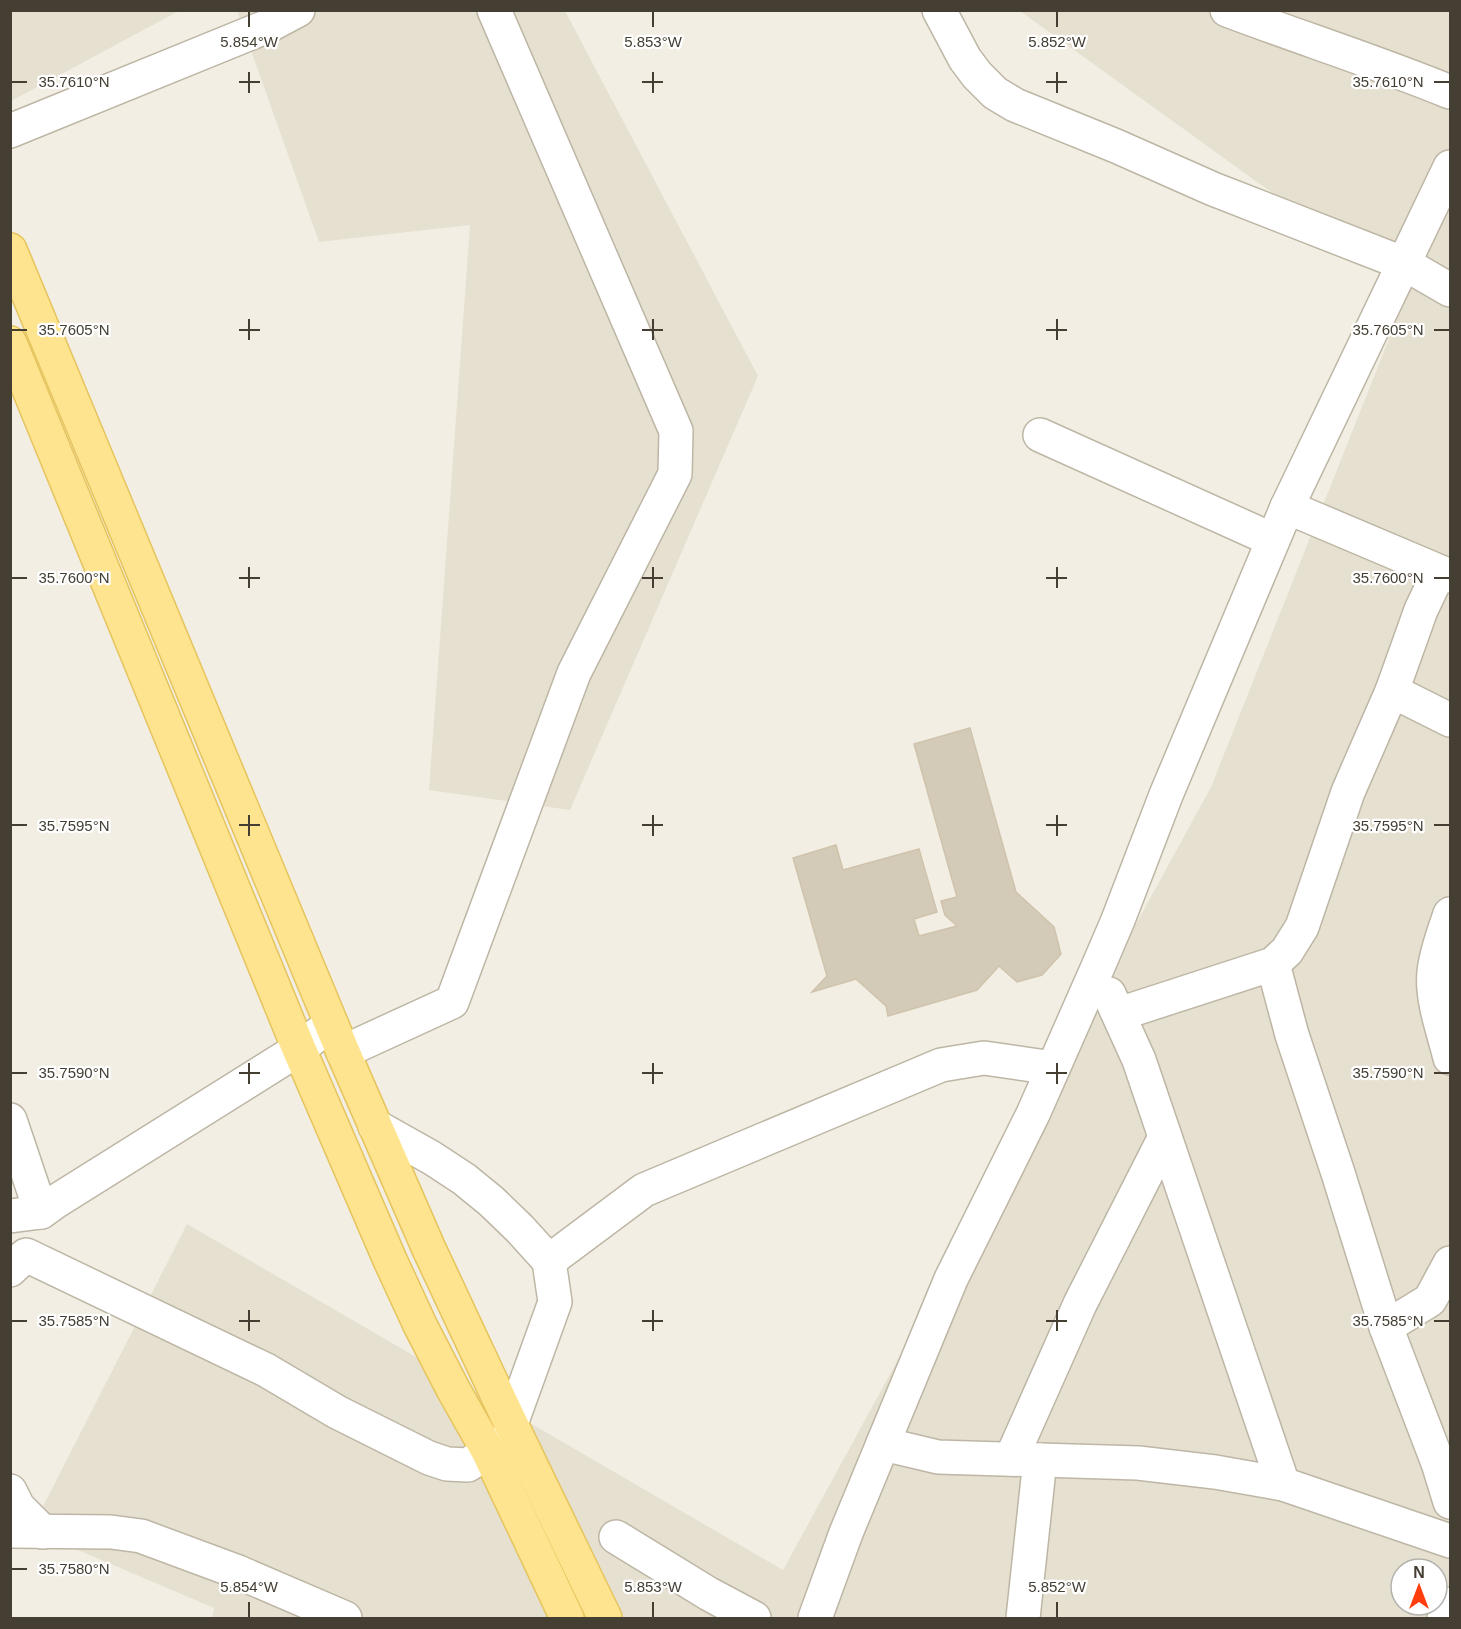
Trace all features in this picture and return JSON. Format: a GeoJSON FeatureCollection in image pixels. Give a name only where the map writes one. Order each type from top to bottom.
{"type":"FeatureCollection","features":[{"type":"Feature","properties":{"kind":"main road"},"geometry":{"type":"LineString","coordinates":[[10,250],[375,1126],[429,1249],[605,1618]]}},
{"type":"Feature","properties":{"kind":"main road"},"geometry":{"type":"LineString","coordinates":[[10,343],[299,1049],[410,1304],[453,1389],[488,1451],[567,1618]]}},
{"type":"Feature","properties":{"kind":"street"},"geometry":{"type":"LineString","coordinates":[[10,131],[268,26],[298,10]]}},
{"type":"Feature","properties":{"kind":"street"},"geometry":{"type":"LineString","coordinates":[[10,1120],[26,1214],[55,1202],[299,1049],[452,1002],[574,673],[675,474],[676,430],[494,10]]}},
{"type":"Feature","properties":{"kind":"street"},"geometry":{"type":"LineString","coordinates":[[939,10],[965,59],[977,75],[995,93],[1015,105],[1214,189],[1405,264],[1450,290]]}},
{"type":"Feature","properties":{"kind":"street"},"geometry":{"type":"LineString","coordinates":[[1227,10],[1334,50],[1390,68],[1450,92]]}},
{"type":"Feature","properties":{"kind":"street"},"geometry":{"type":"LineString","coordinates":[[815,1618],[846,1533],[951,1279],[1028,1124],[1097,969],[1166,795],[1287,507],[1450,167]]}},
{"type":"Feature","properties":{"kind":"street"},"geometry":{"type":"LineString","coordinates":[[1040,435],[1273,540]]}},
{"type":"Feature","properties":{"kind":"street"},"geometry":{"type":"LineString","coordinates":[[1119,1014],[1273,964],[1287,951],[1302,927],[1348,792],[1392,691],[1421,610],[1445,574],[1287,507]]}},
{"type":"Feature","properties":{"kind":"street"},"geometry":{"type":"LineString","coordinates":[[1392,691],[1450,720]]}},
{"type":"Feature","properties":{"kind":"street"},"geometry":{"type":"LineString","coordinates":[[1450,914],[1441,938],[1434,973],[1435,996],[1450,1058]]}},
{"type":"Feature","properties":{"kind":"street"},"geometry":{"type":"LineString","coordinates":[[1273,964],[1292,1035],[1386,1327],[1438,1463],[1450,1502]]}},
{"type":"Feature","properties":{"kind":"street"},"geometry":{"type":"LineString","coordinates":[[1097,969],[1139,1060],[1282,1484]]}},
{"type":"Feature","properties":{"kind":"street"},"geometry":{"type":"LineString","coordinates":[[549,1261],[644,1190],[941,1065],[984,1058],[1053,1068]]}},
{"type":"Feature","properties":{"kind":"street"},"geometry":{"type":"LineString","coordinates":[[10,1223],[19,1262],[266,1370],[337,1412],[429,1458],[447,1464],[468,1465],[514,1430],[555,1302],[549,1261],[513,1222],[464,1179],[375,1126]]}},
{"type":"Feature","properties":{"kind":"street"},"geometry":{"type":"LineString","coordinates":[[1023,1618],[1025,1459],[1080,1304],[1165,1137]]}},
{"type":"Feature","properties":{"kind":"street"},"geometry":{"type":"LineString","coordinates":[[1386,1327],[1430,1300],[1450,1263]]}},
{"type":"Feature","properties":{"kind":"street"},"geometry":{"type":"LineString","coordinates":[[883,1444],[938,1457],[1138,1463],[1215,1472],[1282,1484],[1450,1541]]}},
{"type":"Feature","properties":{"kind":"street"},"geometry":{"type":"LineString","coordinates":[[10,1491],[18,1507],[44,1532]]}},
{"type":"Feature","properties":{"kind":"street"},"geometry":{"type":"LineString","coordinates":[[10,1531],[111,1532],[141,1536],[238,1572],[345,1618]]}},
{"type":"Feature","properties":{"kind":"street"},"geometry":{"type":"LineString","coordinates":[[616,1537],[709,1594],[754,1618]]}},
{"type":"Feature","properties":{"kind":"street"},"geometry":{"type":"LineString","coordinates":[[1444,1618],[1450,1604]]}},
{"type":"Feature","properties":{"kind":"shaded area"},"geometry":{"type":"Polygon","coordinates":[[[11,10],[179,10],[179,11],[11,101],[11,10]]]}},
{"type":"Feature","properties":{"kind":"shaded area"},"geometry":{"type":"Polygon","coordinates":[[[237,11],[565,11],[758,376],[570,810],[429,790],[470,225],[319,242],[237,11]]]}},
{"type":"Feature","properties":{"kind":"shaded area"},"geometry":{"type":"Polygon","coordinates":[[[1020,11],[1450,11],[1450,1618],[212,1618],[214,1608],[31,1530],[187,1224],[783,1570],[1211,787],[1408,291],[1020,11]]]}},
{"type":"Feature","properties":{"kind":"building"},"geometry":{"type":"Polygon","coordinates":[[[970,728],[1016,892],[1054,927],[1061,954],[1042,975],[1017,982],[999,966],[977,990],[888,1016],[886,1006],[856,979],[812,992],[827,976],[793,858],[836,845],[843,870],[919,849],[937,912],[914,919],[919,936],[957,926],[945,915],[941,901],[957,897],[914,744],[970,728]]]}}]}
